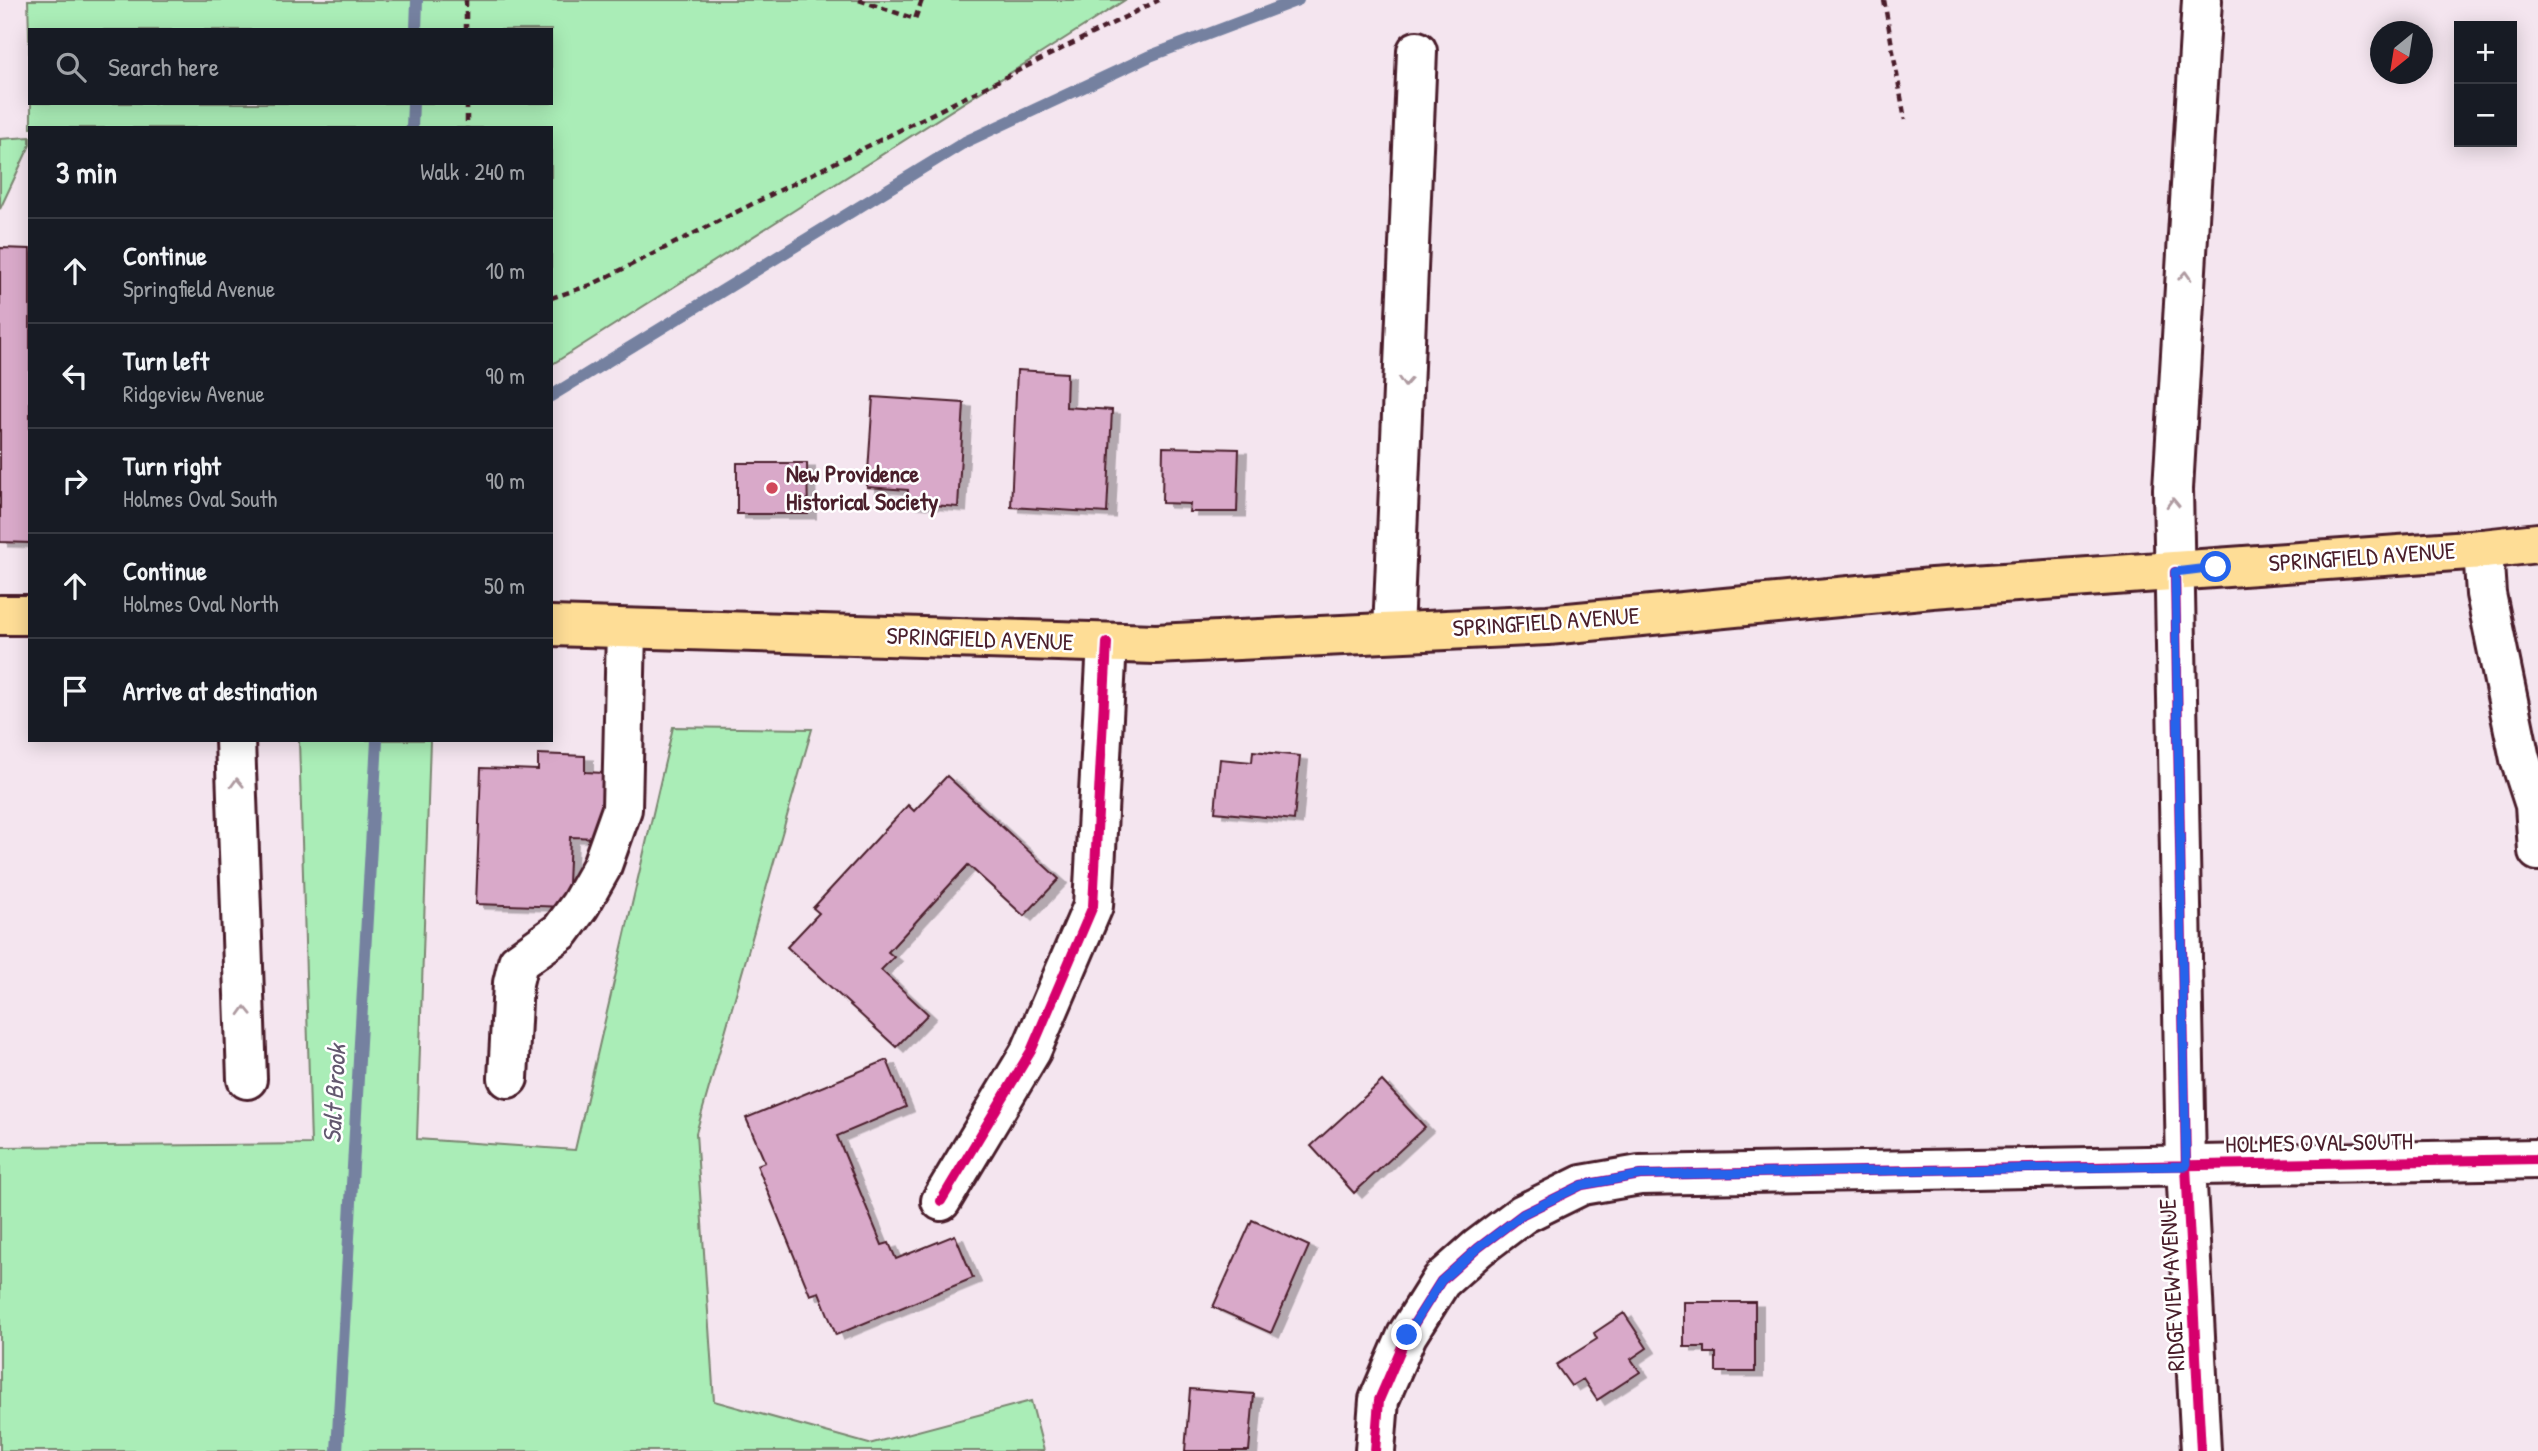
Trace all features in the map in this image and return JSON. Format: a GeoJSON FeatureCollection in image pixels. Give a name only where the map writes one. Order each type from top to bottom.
{"type":"FeatureCollection","features":[{"type":"Feature","properties":{"kind":"main road","name":"SPRINGFIELD AVENUE"},"geometry":{"type":"LineString","coordinates":[[553,626],[1156,644],[1548,625],[1932,588],[2483,550],[2538,543]]}},
{"type":"Feature","properties":{"kind":"main road"},"geometry":{"type":"LineString","coordinates":[[0,615],[28,615]]}},
{"type":"Feature","properties":{"kind":"street","name":"RIDGEVIEW AVENUE"},"geometry":{"type":"LineString","coordinates":[[2202,0],[2173,489],[2186,1166],[2202,1451]]}},
{"type":"Feature","properties":{"kind":"street"},"geometry":{"type":"LineString","coordinates":[[1393,632],[1417,51]]}},
{"type":"Feature","properties":{"kind":"street"},"geometry":{"type":"LineString","coordinates":[[2483,550],[2486,594],[2520,759],[2535,805],[2538,851]]}},
{"type":"Feature","properties":{"kind":"street"},"geometry":{"type":"LineString","coordinates":[[508,1079],[513,983],[518,962],[561,931],[580,905],[601,868],[622,809],[626,629]]}},
{"type":"Feature","properties":{"kind":"street"},"geometry":{"type":"LineString","coordinates":[[941,1201],[1031,1051],[1093,906],[1107,643]]}},
{"type":"Feature","properties":{"kind":"street"},"geometry":{"type":"LineString","coordinates":[[235,742],[247,1079]]}},
{"type":"Feature","properties":{"kind":"street","name":"HOLMES OVAL SOUTH"},"geometry":{"type":"LineString","coordinates":[[1375,1451],[1379,1400],[1407,1335],[1441,1281],[1478,1248],[1523,1214],[1582,1185],[1640,1175],[2538,1159]]}},
{"type":"Feature","properties":{"kind":"path"},"geometry":{"type":"LineString","coordinates":[[466,0],[466,28]]}},
{"type":"Feature","properties":{"kind":"path"},"geometry":{"type":"LineString","coordinates":[[859,0],[915,19],[922,0]]}},
{"type":"Feature","properties":{"kind":"path"},"geometry":{"type":"LineString","coordinates":[[553,297],[591,285],[1159,0]]}},
{"type":"Feature","properties":{"kind":"path"},"geometry":{"type":"LineString","coordinates":[[1884,0],[1905,120]]}},
{"type":"Feature","properties":{"kind":"path"},"geometry":{"type":"LineString","coordinates":[[467,105],[467,126]]}},
{"type":"Feature","properties":{"kind":"green space"},"geometry":{"type":"Polygon","coordinates":[[[28,0],[1125,0],[553,364],[553,126],[31,126],[31,105],[553,105],[553,28],[29,28],[28,0]]]}},
{"type":"Feature","properties":{"kind":"green space"},"geometry":{"type":"Polygon","coordinates":[[[28,137],[28,149],[0,209],[0,139],[28,137]]]}},
{"type":"Feature","properties":{"kind":"green space"},"geometry":{"type":"Polygon","coordinates":[[[673,727],[812,729],[696,1133],[714,1401],[869,1444],[1031,1401],[1044,1451],[0,1451],[0,1147],[311,1144],[299,742],[430,742],[417,1139],[575,1150],[673,727]]]}},
{"type":"Feature","properties":{"kind":"building"},"geometry":{"type":"Polygon","coordinates":[[[0,248],[28,249],[28,543],[0,542],[0,248]]]}},
{"type":"Feature","properties":{"kind":"building"},"geometry":{"type":"Polygon","coordinates":[[[1017,370],[1067,373],[1066,407],[1112,410],[1107,513],[1011,507],[1017,370]]]}},
{"type":"Feature","properties":{"kind":"building"},"geometry":{"type":"Polygon","coordinates":[[[873,397],[964,403],[958,507],[908,503],[908,490],[867,487],[873,397]]]}},
{"type":"Feature","properties":{"kind":"building"},"geometry":{"type":"Polygon","coordinates":[[[1163,447],[1239,449],[1237,512],[1189,512],[1190,504],[1162,503],[1163,447]]]}},
{"type":"Feature","properties":{"kind":"building","name":"New Providence Historical Society"},"geometry":{"type":"Polygon","coordinates":[[[737,463],[807,463],[808,514],[737,514],[737,463]]]}},
{"type":"Feature","properties":{"kind":"building"},"geometry":{"type":"Polygon","coordinates":[[[1253,751],[1300,756],[1294,820],[1215,812],[1220,759],[1252,762],[1253,751]]]}},
{"type":"Feature","properties":{"kind":"building"},"geometry":{"type":"Polygon","coordinates":[[[538,754],[585,756],[585,772],[604,773],[602,838],[570,837],[567,907],[476,904],[481,768],[538,770],[538,754]]]}},
{"type":"Feature","properties":{"kind":"building"},"geometry":{"type":"Polygon","coordinates":[[[947,776],[1059,879],[1024,916],[968,865],[888,952],[894,957],[881,970],[928,1014],[896,1047],[787,947],[819,913],[813,908],[908,805],[914,811],[947,776]]]}},
{"type":"Feature","properties":{"kind":"building"},"geometry":{"type":"Polygon","coordinates":[[[887,1060],[906,1107],[837,1136],[882,1245],[889,1243],[896,1259],[955,1235],[973,1278],[836,1335],[819,1292],[810,1295],[757,1165],[765,1162],[746,1118],[887,1060]]]}},
{"type":"Feature","properties":{"kind":"building"},"geometry":{"type":"Polygon","coordinates":[[[1382,1081],[1425,1127],[1354,1193],[1311,1146],[1382,1081]]]}},
{"type":"Feature","properties":{"kind":"building"},"geometry":{"type":"Polygon","coordinates":[[[1252,1220],[1309,1246],[1271,1333],[1213,1307],[1252,1220]]]}},
{"type":"Feature","properties":{"kind":"building"},"geometry":{"type":"Polygon","coordinates":[[[1684,1302],[1755,1302],[1755,1372],[1716,1372],[1716,1353],[1705,1353],[1705,1347],[1684,1347],[1684,1302]]]}},
{"type":"Feature","properties":{"kind":"building"},"geometry":{"type":"Polygon","coordinates":[[[1624,1313],[1647,1348],[1631,1359],[1640,1372],[1597,1400],[1583,1379],[1571,1386],[1556,1365],[1597,1339],[1594,1333],[1624,1313]]]}},
{"type":"Feature","properties":{"kind":"building"},"geometry":{"type":"Polygon","coordinates":[[[1190,1389],[1254,1394],[1249,1451],[1185,1451],[1190,1389]]]}},
{"type":"Feature","properties":{"kind":"waterway","name":"Salt Brook"},"geometry":{"type":"LineString","coordinates":[[416,28],[417,0]]}},
{"type":"Feature","properties":{"kind":"waterway"},"geometry":{"type":"LineString","coordinates":[[553,395],[965,142],[1150,56],[1298,0]]}},
{"type":"Feature","properties":{"kind":"waterway","name":"Salt Brook"},"geometry":{"type":"LineString","coordinates":[[412,126],[413,105]]}},
{"type":"Feature","properties":{"kind":"waterway","name":"Salt Brook"},"geometry":{"type":"LineString","coordinates":[[337,1451],[377,742]]}},
{"type":"Feature","properties":{"kind":"cycle path"},"geometry":{"type":"LineString","coordinates":[[2175,572],[2186,1166],[2201,1451]]}},
{"type":"Feature","properties":{"kind":"cycle path"},"geometry":{"type":"LineString","coordinates":[[941,1201],[1031,1051],[1093,906],[1107,643]]}},
{"type":"Feature","properties":{"kind":"cycle path"},"geometry":{"type":"LineString","coordinates":[[1375,1451],[1379,1400],[1407,1335],[1441,1281],[1478,1248],[1523,1214],[1582,1185],[1640,1175],[2538,1159]]}},
{"type":"Feature","properties":{"kind":"place","name":"New Providence Historical Society"},"geometry":{"type":"Point","coordinates":[772,488]}},
{"type":"Feature","properties":{"kind":"route"},"geometry":{"type":"LineString","coordinates":[[1407,1335],[1441,1281],[1478,1248],[1523,1214],[1553,1202],[1582,1185],[1640,1175],[2186,1166],[2175,572],[2216,567]]}}]}
